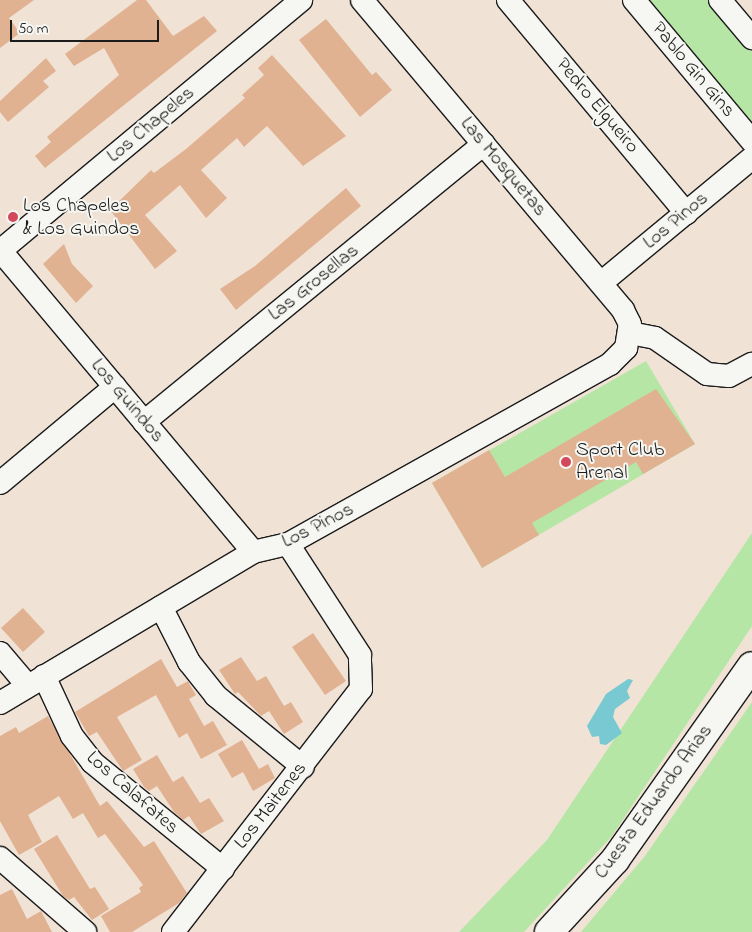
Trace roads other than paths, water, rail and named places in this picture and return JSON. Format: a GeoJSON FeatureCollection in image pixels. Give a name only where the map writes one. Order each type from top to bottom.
{"type":"FeatureCollection","features":[{"type":"Feature","properties":{"kind":"street","name":"Los Chapeles"},"geometry":{"type":"LineString","coordinates":[[0,250],[301,0]]}},
{"type":"Feature","properties":{"kind":"street","name":"Las Mosquetas"},"geometry":{"type":"LineString","coordinates":[[362,0],[601,283],[627,316],[630,337]]}},
{"type":"Feature","properties":{"kind":"street","name":"Pedro Elgueiro"},"geometry":{"type":"LineString","coordinates":[[508,0],[686,213]]}},
{"type":"Feature","properties":{"kind":"street","name":"Pablo Gin Gins"},"geometry":{"type":"LineString","coordinates":[[634,0],[752,141]]}},
{"type":"Feature","properties":{"kind":"street"},"geometry":{"type":"LineString","coordinates":[[720,0],[752,38]]}},
{"type":"Feature","properties":{"kind":"street","name":"Las Grosellas"},"geometry":{"type":"LineString","coordinates":[[144,422],[484,144]]}},
{"type":"Feature","properties":{"kind":"street","name":"Los Pinos"},"geometry":{"type":"LineString","coordinates":[[601,283],[752,158]]}},
{"type":"Feature","properties":{"kind":"street","name":"Los Guindos"},"geometry":{"type":"LineString","coordinates":[[0,250],[253,552]]}},
{"type":"Feature","properties":{"kind":"street","name":"Los Pinos"},"geometry":{"type":"LineString","coordinates":[[0,703],[253,552],[288,544],[610,364],[630,337]]}},
{"type":"Feature","properties":{"kind":"street"},"geometry":{"type":"LineString","coordinates":[[630,337],[654,338],[707,374],[729,376],[752,364]]}},
{"type":"Feature","properties":{"kind":"street"},"geometry":{"type":"LineString","coordinates":[[0,483],[115,387]]}},
{"type":"Feature","properties":{"kind":"street","name":"Los Maitenes"},"geometry":{"type":"LineString","coordinates":[[173,932],[355,699],[364,678],[360,655],[288,544]]}},
{"type":"Feature","properties":{"kind":"street"},"geometry":{"type":"LineString","coordinates":[[161,607],[189,662],[216,696],[302,767]]}},
{"type":"Feature","properties":{"kind":"street","name":"Los Calafates"},"geometry":{"type":"LineString","coordinates":[[0,653],[36,681],[72,736],[92,762],[223,869]]}},
{"type":"Feature","properties":{"kind":"street","name":"Cuesta Eduardo Arias"},"geometry":{"type":"LineString","coordinates":[[549,932],[615,860],[752,666]]}},
{"type":"Feature","properties":{"kind":"street"},"geometry":{"type":"LineString","coordinates":[[0,858],[85,932]]}},
{"type":"Feature","properties":{"kind":"water"},"geometry":{"type":"Polygon","coordinates":[[[628,679],[633,680],[627,691],[630,698],[615,709],[613,717],[622,733],[606,745],[600,744],[599,736],[592,737],[587,726],[606,694],[628,679]]]}},
{"type":"Feature","properties":{"kind":"place","name":"Los Chapeles & Los Guindos"},"geometry":{"type":"Point","coordinates":[13,217]}},
{"type":"Feature","properties":{"kind":"place","name":"Sport Club Arenal"},"geometry":{"type":"Point","coordinates":[566,462]}}]}
